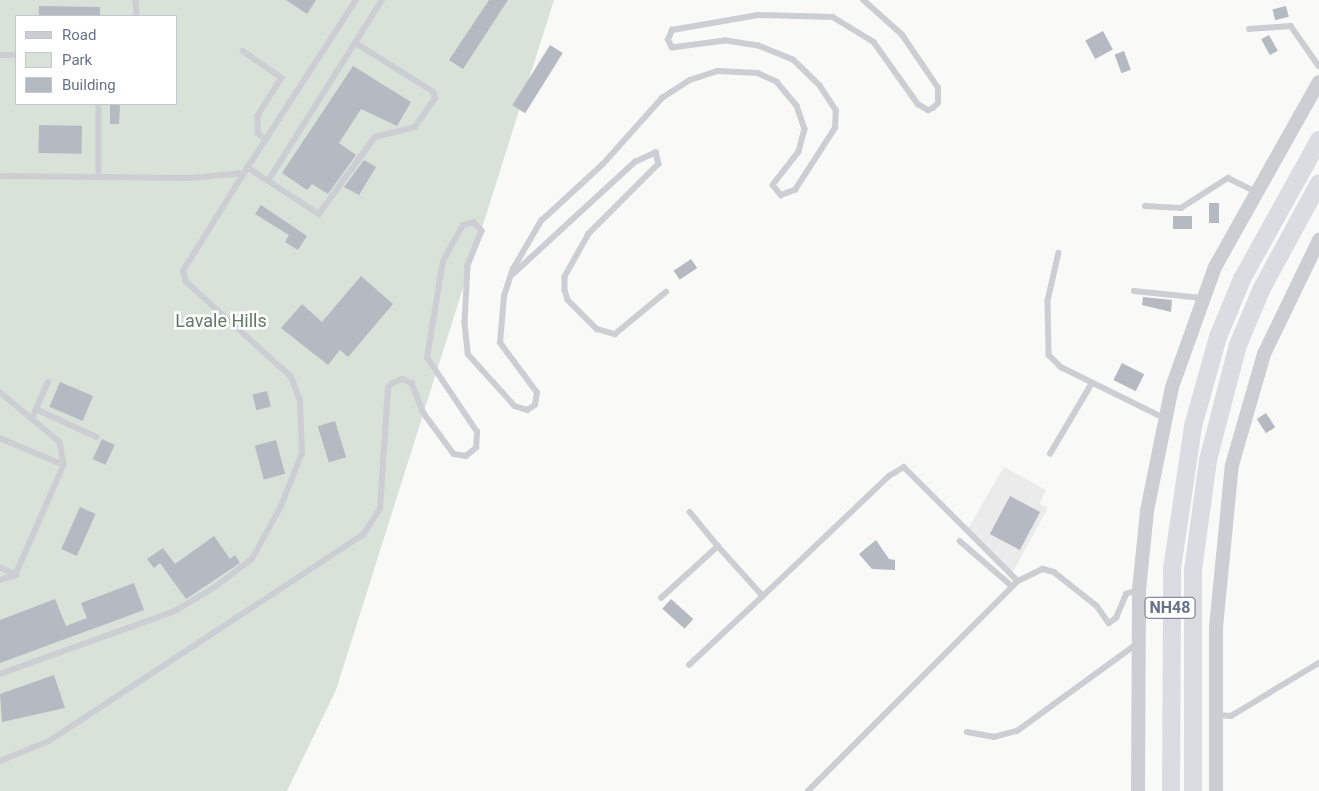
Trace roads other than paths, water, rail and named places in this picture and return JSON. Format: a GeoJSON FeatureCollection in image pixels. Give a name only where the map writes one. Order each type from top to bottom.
{"type":"FeatureCollection","features":[{"type":"Feature","properties":{"kind":"highway","name":"NH48"},"geometry":{"type":"LineString","coordinates":[[1171,791],[1172,569],[1193,426],[1218,338],[1242,279],[1319,140]]}},
{"type":"Feature","properties":{"kind":"highway","name":"NH48"},"geometry":{"type":"LineString","coordinates":[[1193,791],[1193,570],[1208,460],[1242,337],[1262,288],[1319,182]]}},
{"type":"Feature","properties":{"kind":"street"},"geometry":{"type":"LineString","coordinates":[[1138,791],[1139,590],[1147,511],[1164,418],[1202,298],[1255,191],[1319,82]]}},
{"type":"Feature","properties":{"kind":"street"},"geometry":{"type":"LineString","coordinates":[[1216,791],[1215,715],[1220,572],[1232,465],[1264,354],[1319,240]]}},
{"type":"Feature","properties":{"kind":"lane"},"geometry":{"type":"LineString","coordinates":[[136,0],[137,15]]}},
{"type":"Feature","properties":{"kind":"lane"},"geometry":{"type":"LineString","coordinates":[[0,674],[175,611],[215,587],[252,559],[281,506],[302,454],[300,401],[291,377],[186,282],[183,270],[265,139],[356,0]]}},
{"type":"Feature","properties":{"kind":"lane"},"geometry":{"type":"LineString","coordinates":[[268,181],[382,0]]}},
{"type":"Feature","properties":{"kind":"lane"},"geometry":{"type":"LineString","coordinates":[[0,761],[48,741],[363,535],[380,509],[388,387],[393,383],[402,379],[412,383],[423,412],[454,454],[466,456],[476,448],[478,432],[430,366],[427,353],[443,261],[466,223],[474,222],[482,231],[468,266],[464,323],[468,354],[515,406],[532,409],[537,393],[500,342],[510,276],[541,221],[603,164],[662,98],[704,74],[739,70],[764,75],[783,87],[797,106],[804,138],[796,158],[775,180],[777,193],[792,193],[815,163],[833,133],[836,111],[803,68],[782,54],[741,42],[672,48],[668,40],[672,30],[758,15],[833,17],[874,42],[918,104],[928,110],[934,108],[938,103],[938,88],[902,36],[863,0]]}},
{"type":"Feature","properties":{"kind":"lane"},"geometry":{"type":"LineString","coordinates":[[1249,30],[1290,26],[1319,66]]}},
{"type":"Feature","properties":{"kind":"lane"},"geometry":{"type":"LineString","coordinates":[[0,176],[190,178],[246,170],[268,181],[319,214],[324,212],[375,137],[412,129],[435,98],[432,91],[355,43]]}},
{"type":"Feature","properties":{"kind":"lane"},"geometry":{"type":"LineString","coordinates":[[243,51],[282,78],[258,116],[258,133],[265,139]]}},
{"type":"Feature","properties":{"kind":"lane"},"geometry":{"type":"LineString","coordinates":[[0,55],[15,55]]}},
{"type":"Feature","properties":{"kind":"lane"},"geometry":{"type":"LineString","coordinates":[[99,105],[99,176]]}},
{"type":"Feature","properties":{"kind":"lane"},"geometry":{"type":"LineString","coordinates":[[510,276],[635,162],[656,152],[659,164],[589,234],[565,277],[565,290],[568,300],[591,324],[615,334],[666,292]]}},
{"type":"Feature","properties":{"kind":"lane"},"geometry":{"type":"LineString","coordinates":[[1145,206],[1180,208],[1228,178],[1255,191]]}},
{"type":"Feature","properties":{"kind":"lane"},"geometry":{"type":"LineString","coordinates":[[1059,253],[1048,301],[1047,346],[1053,361],[1092,383],[1164,418]]}},
{"type":"Feature","properties":{"kind":"lane"},"geometry":{"type":"LineString","coordinates":[[1134,291],[1202,298]]}},
{"type":"Feature","properties":{"kind":"lane"},"geometry":{"type":"LineString","coordinates":[[32,418],[48,382]]}},
{"type":"Feature","properties":{"kind":"lane"},"geometry":{"type":"LineString","coordinates":[[1050,454],[1092,383]]}},
{"type":"Feature","properties":{"kind":"lane"},"geometry":{"type":"LineString","coordinates":[[0,392],[60,442],[64,465],[16,575],[0,580]]}},
{"type":"Feature","properties":{"kind":"lane"},"geometry":{"type":"LineString","coordinates":[[36,409],[97,437]]}},
{"type":"Feature","properties":{"kind":"lane"},"geometry":{"type":"LineString","coordinates":[[0,438],[64,465]]}},
{"type":"Feature","properties":{"kind":"lane"},"geometry":{"type":"LineString","coordinates":[[689,665],[889,476],[904,467],[1018,581]]}},
{"type":"Feature","properties":{"kind":"lane"},"geometry":{"type":"LineString","coordinates":[[690,512],[763,596]]}},
{"type":"Feature","properties":{"kind":"lane"},"geometry":{"type":"LineString","coordinates":[[960,541],[1012,586]]}},
{"type":"Feature","properties":{"kind":"lane"},"geometry":{"type":"LineString","coordinates":[[661,598],[718,546]]}},
{"type":"Feature","properties":{"kind":"lane"},"geometry":{"type":"LineString","coordinates":[[0,568],[16,575]]}},
{"type":"Feature","properties":{"kind":"lane"},"geometry":{"type":"LineString","coordinates":[[808,791],[1018,581],[1043,568],[1054,572],[1097,606],[1109,623],[1116,618],[1126,594],[1139,590]]}},
{"type":"Feature","properties":{"kind":"lane"},"geometry":{"type":"LineString","coordinates":[[967,732],[994,737],[1017,732],[1140,641]]}},
{"type":"Feature","properties":{"kind":"lane"},"geometry":{"type":"LineString","coordinates":[[1215,715],[1231,716],[1319,663]]}},
{"type":"Feature","properties":{"kind":"park label","name":"Lavale Hills"},"geometry":{"type":"Point","coordinates":[221,321]}}]}
